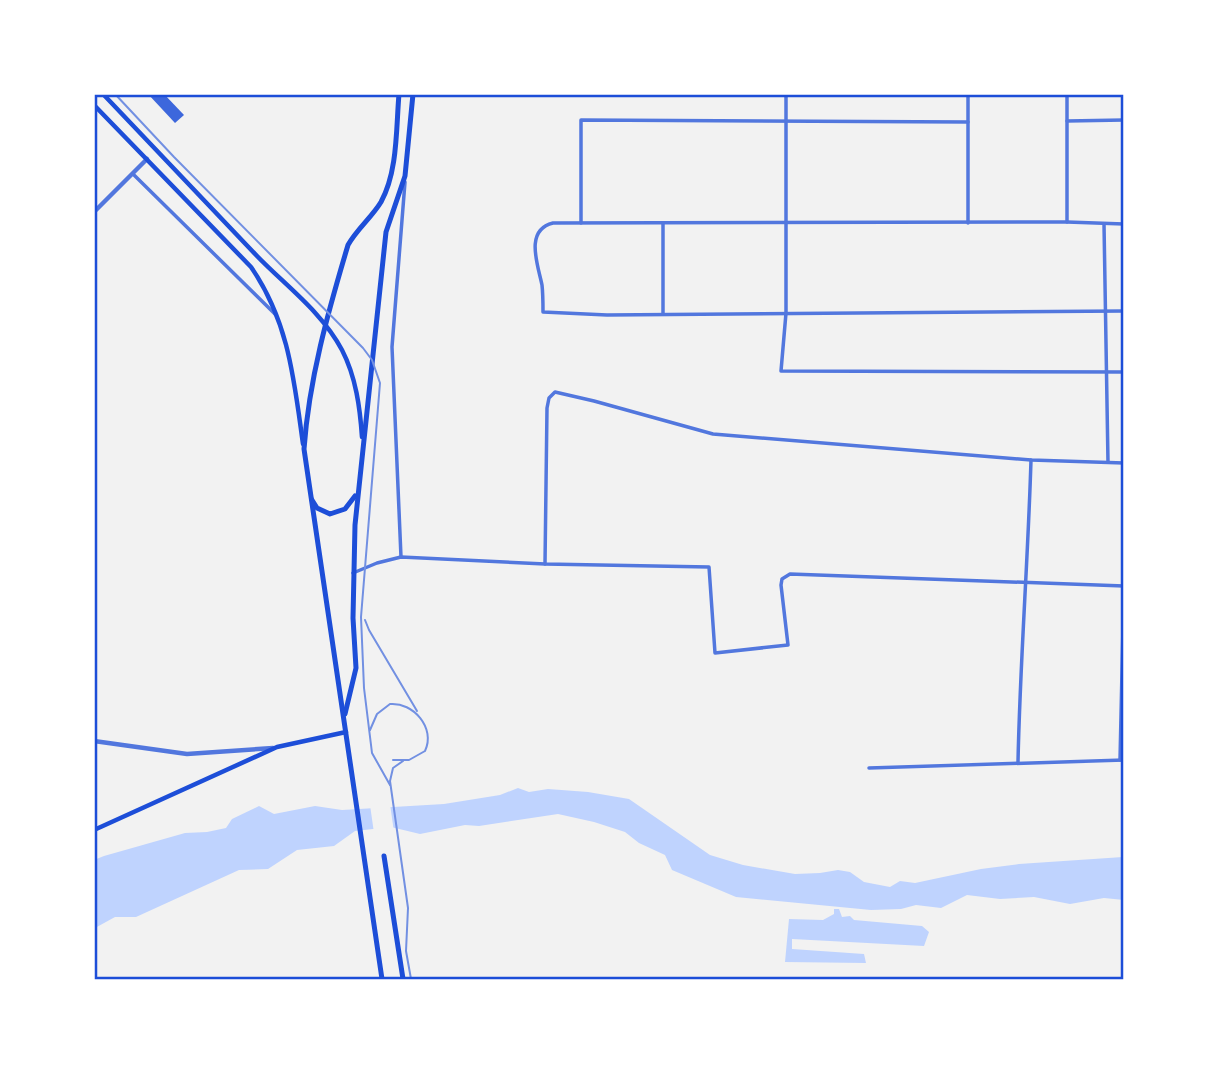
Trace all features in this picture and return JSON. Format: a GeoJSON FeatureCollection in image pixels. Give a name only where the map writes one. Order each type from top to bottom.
{"type":"FeatureCollection","features":[{"type":"Feature","properties":{"kind":"main road"},"geometry":{"type":"LineString","coordinates":[[103,94],[325,323],[341,348],[351,371],[363,445]]}},
{"type":"Feature","properties":{"kind":"main road"},"geometry":{"type":"LineString","coordinates":[[304,449],[307,415],[325,323],[348,245],[386,193],[392,169],[399,94]]}},
{"type":"Feature","properties":{"kind":"main road"},"geometry":{"type":"LineString","coordinates":[[344,717],[356,668],[353,573],[357,493],[386,232],[405,176],[413,94]]}},
{"type":"Feature","properties":{"kind":"main road"},"geometry":{"type":"LineString","coordinates":[[94,105],[251,267],[269,295],[279,318],[291,365],[382,979]]}},
{"type":"Feature","properties":{"kind":"main road"},"geometry":{"type":"LineString","coordinates":[[147,159],[156,150]]}},
{"type":"Feature","properties":{"kind":"main road"},"geometry":{"type":"LineString","coordinates":[[309,494],[317,508],[330,514],[345,509],[357,493]]}},
{"type":"Feature","properties":{"kind":"main road"},"geometry":{"type":"LineString","coordinates":[[94,830],[277,747],[346,732]]}},
{"type":"Feature","properties":{"kind":"main road"},"geometry":{"type":"LineString","coordinates":[[384,856],[403,979]]}},
{"type":"Feature","properties":{"kind":"street"},"geometry":{"type":"LineString","coordinates":[[786,94],[786,313],[781,370],[1124,372]]}},
{"type":"Feature","properties":{"kind":"street"},"geometry":{"type":"LineString","coordinates":[[968,94],[968,223]]}},
{"type":"Feature","properties":{"kind":"street"},"geometry":{"type":"LineString","coordinates":[[1066,222],[1067,94]]}},
{"type":"Feature","properties":{"kind":"street"},"geometry":{"type":"LineString","coordinates":[[581,223],[581,120],[968,122]]}},
{"type":"Feature","properties":{"kind":"street"},"geometry":{"type":"LineString","coordinates":[[1067,121],[1124,120]]}},
{"type":"Feature","properties":{"kind":"street"},"geometry":{"type":"LineString","coordinates":[[94,212],[147,159]]}},
{"type":"Feature","properties":{"kind":"street"},"geometry":{"type":"LineString","coordinates":[[133,174],[279,318]]}},
{"type":"Feature","properties":{"kind":"street"},"geometry":{"type":"LineString","coordinates":[[401,557],[392,347],[405,176]]}},
{"type":"Feature","properties":{"kind":"street"},"geometry":{"type":"LineString","coordinates":[[1124,225],[1066,222],[552,223],[543,225],[538,231],[535,256],[543,312],[607,315],[1124,311]]}},
{"type":"Feature","properties":{"kind":"street"},"geometry":{"type":"LineString","coordinates":[[663,224],[663,313]]}},
{"type":"Feature","properties":{"kind":"street"},"geometry":{"type":"LineString","coordinates":[[1104,224],[1108,462]]}},
{"type":"Feature","properties":{"kind":"street"},"geometry":{"type":"LineString","coordinates":[[545,564],[547,408],[549,398],[555,392],[713,435],[1031,460],[1124,463]]}},
{"type":"Feature","properties":{"kind":"street"},"geometry":{"type":"LineString","coordinates":[[1018,762],[1031,460]]}},
{"type":"Feature","properties":{"kind":"street"},"geometry":{"type":"LineString","coordinates":[[353,573],[401,557],[545,564],[709,567],[715,653],[788,645],[781,585],[782,579],[790,574],[1123,585],[1122,760],[869,768]]}},
{"type":"Feature","properties":{"kind":"street"},"geometry":{"type":"LineString","coordinates":[[94,741],[187,754],[277,747]]}},
{"type":"Feature","properties":{"kind":"water"},"geometry":{"type":"Polygon","coordinates":[[[518,788],[529,792],[548,789],[588,792],[629,799],[710,855],[743,865],[795,874],[838,870],[850,872],[864,882],[890,887],[900,881],[915,883],[1019,864],[1123,857],[1124,900],[1104,898],[1070,904],[1034,897],[1000,899],[967,895],[941,908],[916,905],[901,909],[871,910],[736,897],[672,870],[665,855],[639,843],[625,832],[558,814],[479,826],[465,825],[420,834],[391,827],[355,831],[334,846],[297,850],[268,869],[239,870],[136,917],[115,917],[95,928],[94,860],[104,856],[185,833],[226,828],[232,819],[259,806],[274,814],[315,806],[342,810],[444,804],[500,795],[518,788]]]}},
{"type":"Feature","properties":{"kind":"water"},"geometry":{"type":"Polygon","coordinates":[[[834,909],[839,909],[842,917],[850,916],[854,920],[922,926],[929,932],[924,946],[792,939],[792,949],[864,954],[866,963],[785,962],[789,919],[823,920],[834,914],[834,909]]]}},
{"type":"Feature","properties":{"kind":"pier"},"geometry":{"type":"Polygon","coordinates":[[[390,804],[394,832],[374,833],[370,805],[390,804]]]}},
{"type":"Feature","properties":{"kind":"building"},"geometry":{"type":"Polygon","coordinates":[[[148,94],[164,94],[184,115],[175,123],[148,94]]]}},
{"type":"Feature","properties":{"kind":"tram line"},"geometry":{"type":"LineString","coordinates":[[115,94],[372,360],[380,383],[361,617],[364,688],[372,753],[390,785]]}},
{"type":"Feature","properties":{"kind":"tram line"},"geometry":{"type":"LineString","coordinates":[[365,620],[417,711]]}},
{"type":"Feature","properties":{"kind":"tram line"},"geometry":{"type":"LineString","coordinates":[[370,730],[377,714],[390,704],[407,707],[420,718],[427,734],[425,751],[409,760],[393,760]]}},
{"type":"Feature","properties":{"kind":"tram line"},"geometry":{"type":"LineString","coordinates":[[403,761],[393,768],[390,781],[408,908],[406,951],[411,979]]}}]}
